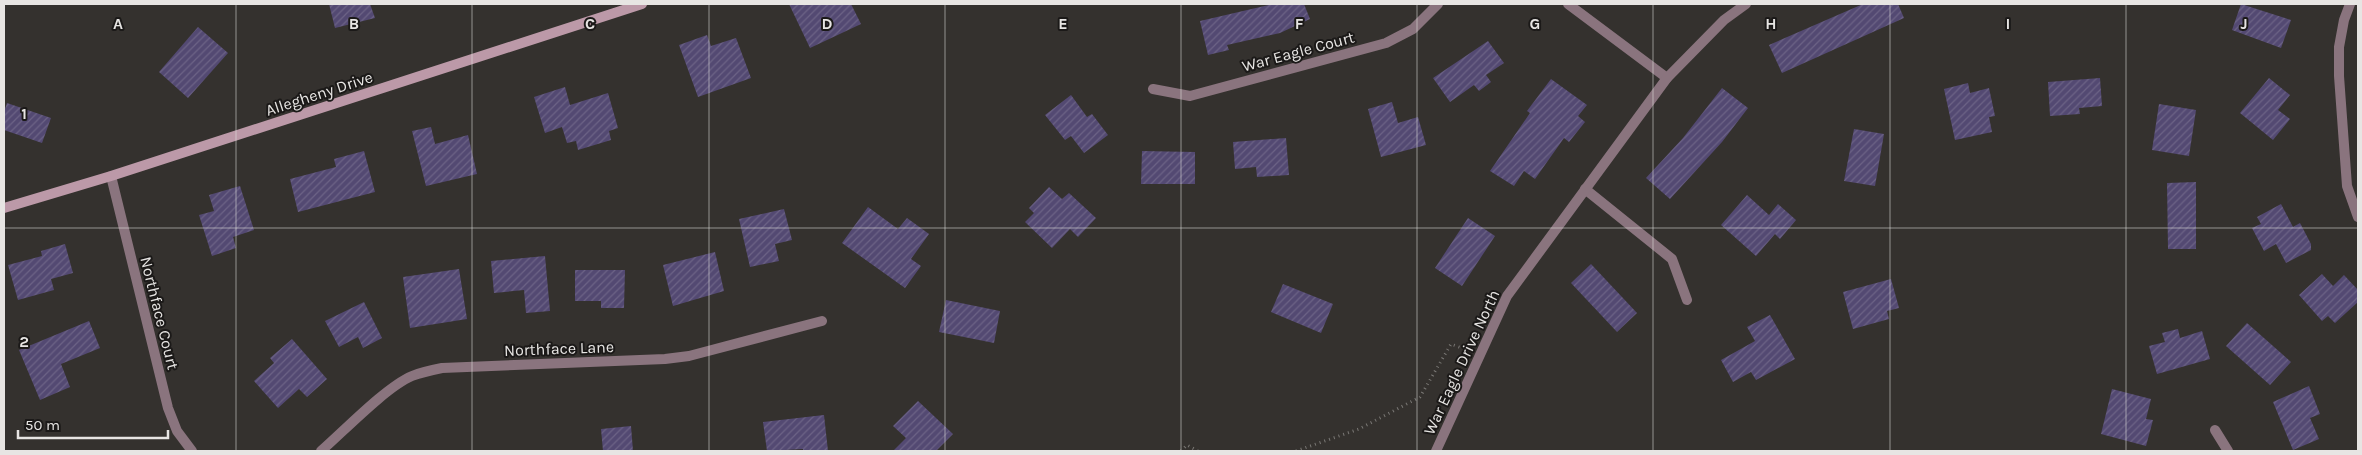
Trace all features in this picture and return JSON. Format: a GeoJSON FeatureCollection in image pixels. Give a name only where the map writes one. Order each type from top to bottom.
{"type":"FeatureCollection","features":[{"type":"Feature","properties":{"kind":"street","name":"Allegheny Drive"},"geometry":{"type":"LineString","coordinates":[[4,208],[111,176],[642,4]]}},
{"type":"Feature","properties":{"kind":"street","name":"War Eagle Court"},"geometry":{"type":"LineString","coordinates":[[1153,89],[1190,96],[1386,43],[1413,29],[1438,4]]}},
{"type":"Feature","properties":{"kind":"street"},"geometry":{"type":"LineString","coordinates":[[1568,4],[1667,78]]}},
{"type":"Feature","properties":{"kind":"street","name":"War Eagle Drive North"},"geometry":{"type":"LineString","coordinates":[[1436,451],[1507,296],[1667,78],[1724,20],[1746,4]]}},
{"type":"Feature","properties":{"kind":"street"},"geometry":{"type":"LineString","coordinates":[[2350,4],[2344,20],[2339,47],[2339,76],[2347,186],[2358,216]]}},
{"type":"Feature","properties":{"kind":"street","name":"Northface Court"},"geometry":{"type":"LineString","coordinates":[[111,176],[168,408],[177,431],[192,451]]}},
{"type":"Feature","properties":{"kind":"street"},"geometry":{"type":"LineString","coordinates":[[1585,189],[1672,259],[1686,300]]}},
{"type":"Feature","properties":{"kind":"street","name":"Northface Lane"},"geometry":{"type":"LineString","coordinates":[[321,451],[394,387],[410,377],[426,371],[442,368],[665,359],[689,356],[822,322]]}},
{"type":"Feature","properties":{"kind":"street"},"geometry":{"type":"LineString","coordinates":[[2215,430],[2228,451]]}},
{"type":"Feature","properties":{"kind":"path"},"geometry":{"type":"LineString","coordinates":[[1296,451],[1359,429],[1420,397],[1450,344],[1479,354]]}},
{"type":"Feature","properties":{"kind":"path"},"geometry":{"type":"LineString","coordinates":[[1181,451],[1187,445],[1198,451]]}},
{"type":"Feature","properties":{"kind":"building"},"geometry":{"type":"Polygon","coordinates":[[[329,4],[370,4],[375,18],[335,28],[329,4]]]}},
{"type":"Feature","properties":{"kind":"building"},"geometry":{"type":"Polygon","coordinates":[[[789,4],[851,4],[861,24],[810,48],[789,4]]]}},
{"type":"Feature","properties":{"kind":"building"},"geometry":{"type":"Polygon","coordinates":[[[1273,4],[1304,4],[1310,19],[1280,33],[1227,45],[1229,50],[1208,55],[1200,21],[1273,4]]]}},
{"type":"Feature","properties":{"kind":"building"},"geometry":{"type":"Polygon","coordinates":[[[1863,4],[1898,4],[1904,18],[1782,73],[1769,45],[1863,4]]]}},
{"type":"Feature","properties":{"kind":"building"},"geometry":{"type":"Polygon","coordinates":[[[2241,4],[2291,20],[2281,48],[2232,30],[2241,4]]]}},
{"type":"Feature","properties":{"kind":"building"},"geometry":{"type":"Polygon","coordinates":[[[198,27],[228,53],[188,98],[159,72],[198,27]]]}},
{"type":"Feature","properties":{"kind":"building"},"geometry":{"type":"Polygon","coordinates":[[[707,35],[711,46],[736,38],[751,78],[698,97],[679,45],[707,35]]]}},
{"type":"Feature","properties":{"kind":"building"},"geometry":{"type":"Polygon","coordinates":[[[1488,41],[1504,63],[1486,75],[1491,82],[1479,91],[1474,85],[1450,102],[1433,78],[1488,41]]]}},
{"type":"Feature","properties":{"kind":"building"},"geometry":{"type":"Polygon","coordinates":[[[2100,78],[2102,106],[2079,108],[2080,114],[2050,116],[2048,82],[2100,78]]]}},
{"type":"Feature","properties":{"kind":"building"},"geometry":{"type":"Polygon","coordinates":[[[2269,78],[2290,95],[2278,110],[2290,119],[2273,140],[2240,113],[2269,78]]]}},
{"type":"Feature","properties":{"kind":"building"},"geometry":{"type":"Polygon","coordinates":[[[1551,79],[1587,105],[1578,116],[1585,122],[1569,142],[1564,138],[1535,179],[1524,171],[1514,186],[1490,171],[1530,113],[1527,111],[1551,79]]]}},
{"type":"Feature","properties":{"kind":"building"},"geometry":{"type":"Polygon","coordinates":[[[1968,83],[1970,93],[1989,88],[1995,116],[1989,117],[1992,132],[1955,140],[1944,89],[1968,83]]]}},
{"type":"Feature","properties":{"kind":"building"},"geometry":{"type":"Polygon","coordinates":[[[565,87],[570,105],[608,93],[618,128],[609,131],[611,140],[578,150],[576,141],[567,143],[562,127],[545,133],[534,97],[565,87]]]}},
{"type":"Feature","properties":{"kind":"building"},"geometry":{"type":"Polygon","coordinates":[[[1722,88],[1748,108],[1722,142],[1670,199],[1646,178],[1683,138],[1722,88]]]}},
{"type":"Feature","properties":{"kind":"building"},"geometry":{"type":"Polygon","coordinates":[[[1071,95],[1087,117],[1092,114],[1108,135],[1084,153],[1071,136],[1065,140],[1045,115],[1071,95]]]}},
{"type":"Feature","properties":{"kind":"building"},"geometry":{"type":"Polygon","coordinates":[[[1392,102],[1398,123],[1418,117],[1426,145],[1381,157],[1368,109],[1392,102]]]}},
{"type":"Feature","properties":{"kind":"building"},"geometry":{"type":"Polygon","coordinates":[[[7,103],[51,118],[42,143],[4,130],[4,112],[7,103]]]}},
{"type":"Feature","properties":{"kind":"building"},"geometry":{"type":"Polygon","coordinates":[[[2159,104],[2196,110],[2189,156],[2152,150],[2159,104]]]}},
{"type":"Feature","properties":{"kind":"building"},"geometry":{"type":"Polygon","coordinates":[[[431,127],[435,144],[468,135],[477,174],[426,186],[412,131],[431,127]]]}},
{"type":"Feature","properties":{"kind":"building"},"geometry":{"type":"Polygon","coordinates":[[[1854,129],[1884,134],[1875,186],[1844,181],[1854,129]]]}},
{"type":"Feature","properties":{"kind":"building"},"geometry":{"type":"Polygon","coordinates":[[[1286,138],[1289,175],[1257,177],[1256,167],[1235,169],[1233,142],[1286,138]]]}},
{"type":"Feature","properties":{"kind":"building"},"geometry":{"type":"Polygon","coordinates":[[[364,151],[375,192],[298,212],[290,179],[336,167],[334,159],[364,151]]]}},
{"type":"Feature","properties":{"kind":"building"},"geometry":{"type":"Polygon","coordinates":[[[1142,151],[1195,152],[1195,184],[1141,184],[1142,151]]]}},
{"type":"Feature","properties":{"kind":"building"},"geometry":{"type":"Polygon","coordinates":[[[2196,182],[2196,249],[2168,249],[2167,183],[2196,182]]]}},
{"type":"Feature","properties":{"kind":"building"},"geometry":{"type":"Polygon","coordinates":[[[240,186],[254,230],[233,237],[236,248],[212,256],[199,215],[214,211],[209,195],[240,186]]]}},
{"type":"Feature","properties":{"kind":"building"},"geometry":{"type":"Polygon","coordinates":[[[1049,187],[1062,199],[1069,193],[1096,218],[1078,237],[1070,229],[1052,248],[1025,222],[1034,213],[1029,208],[1049,187]]]}},
{"type":"Feature","properties":{"kind":"building"},"geometry":{"type":"Polygon","coordinates":[[[1747,195],[1769,215],[1778,204],[1796,220],[1780,239],[1775,234],[1756,256],[1721,225],[1747,195]]]}},
{"type":"Feature","properties":{"kind":"building"},"geometry":{"type":"Polygon","coordinates":[[[2281,204],[2293,227],[2300,223],[2311,244],[2311,250],[2286,263],[2276,244],[2264,251],[2252,228],[2261,224],[2257,217],[2281,204]]]}},
{"type":"Feature","properties":{"kind":"building"},"geometry":{"type":"Polygon","coordinates":[[[868,207],[898,229],[907,218],[929,234],[911,259],[921,266],[905,288],[842,243],[868,207]]]}},
{"type":"Feature","properties":{"kind":"building"},"geometry":{"type":"Polygon","coordinates":[[[784,209],[792,240],[775,244],[779,261],[750,267],[739,219],[784,209]]]}},
{"type":"Feature","properties":{"kind":"building"},"geometry":{"type":"Polygon","coordinates":[[[1468,218],[1495,236],[1462,286],[1435,268],[1468,218]]]}},
{"type":"Feature","properties":{"kind":"building"},"geometry":{"type":"Polygon","coordinates":[[[65,244],[73,273],[51,279],[54,290],[18,300],[8,265],[42,256],[41,251],[65,244]]]}},
{"type":"Feature","properties":{"kind":"building"},"geometry":{"type":"Polygon","coordinates":[[[715,252],[724,291],[673,306],[663,265],[715,252]]]}},
{"type":"Feature","properties":{"kind":"building"},"geometry":{"type":"Polygon","coordinates":[[[545,256],[550,311],[526,313],[524,290],[494,293],[491,261],[545,256]]]}},
{"type":"Feature","properties":{"kind":"building"},"geometry":{"type":"Polygon","coordinates":[[[1591,264],[1637,313],[1617,332],[1571,283],[1591,264]]]}},
{"type":"Feature","properties":{"kind":"building"},"geometry":{"type":"Polygon","coordinates":[[[459,269],[467,319],[410,328],[403,277],[459,269]]]}},
{"type":"Feature","properties":{"kind":"building"},"geometry":{"type":"Polygon","coordinates":[[[575,270],[625,270],[624,308],[601,308],[601,301],[575,301],[575,270]]]}},
{"type":"Feature","properties":{"kind":"building"},"geometry":{"type":"Polygon","coordinates":[[[2322,274],[2333,286],[2344,275],[2358,290],[2358,302],[2335,323],[2328,316],[2322,321],[2299,295],[2322,274]]]}},
{"type":"Feature","properties":{"kind":"building"},"geometry":{"type":"Polygon","coordinates":[[[1891,279],[1899,308],[1887,311],[1889,319],[1853,329],[1843,292],[1891,279]]]}},
{"type":"Feature","properties":{"kind":"building"},"geometry":{"type":"Polygon","coordinates":[[[1283,284],[1333,304],[1321,333],[1271,312],[1283,284]]]}},
{"type":"Feature","properties":{"kind":"building"},"geometry":{"type":"Polygon","coordinates":[[[946,300],[1000,311],[994,343],[939,332],[946,300]]]}},
{"type":"Feature","properties":{"kind":"building"},"geometry":{"type":"Polygon","coordinates":[[[364,302],[382,338],[363,348],[358,337],[339,347],[325,321],[364,302]]]}},
{"type":"Feature","properties":{"kind":"building"},"geometry":{"type":"Polygon","coordinates":[[[1770,315],[1795,359],[1756,380],[1751,372],[1733,382],[1721,360],[1755,341],[1747,327],[1770,315]]]}},
{"type":"Feature","properties":{"kind":"building"},"geometry":{"type":"Polygon","coordinates":[[[89,321],[100,348],[61,364],[70,387],[40,400],[19,350],[89,321]]]}},
{"type":"Feature","properties":{"kind":"building"},"geometry":{"type":"Polygon","coordinates":[[[2247,323],[2291,362],[2270,385],[2226,346],[2247,323]]]}},
{"type":"Feature","properties":{"kind":"building"},"geometry":{"type":"Polygon","coordinates":[[[2178,329],[2180,338],[2202,331],[2210,359],[2157,374],[2149,346],[2165,342],[2162,333],[2178,329]]]}},
{"type":"Feature","properties":{"kind":"building"},"geometry":{"type":"Polygon","coordinates":[[[292,339],[327,379],[307,397],[299,389],[278,408],[254,381],[274,363],[270,358],[292,339]]]}},
{"type":"Feature","properties":{"kind":"building"},"geometry":{"type":"Polygon","coordinates":[[[2309,386],[2320,414],[2310,418],[2319,439],[2293,450],[2273,402],[2309,386]]]}},
{"type":"Feature","properties":{"kind":"building"},"geometry":{"type":"Polygon","coordinates":[[[2112,389],[2151,399],[2146,419],[2153,420],[2146,446],[2101,434],[2112,389]]]}},
{"type":"Feature","properties":{"kind":"building"},"geometry":{"type":"Polygon","coordinates":[[[918,401],[953,434],[936,451],[893,451],[906,438],[893,426],[918,401]]]}},
{"type":"Feature","properties":{"kind":"building"},"geometry":{"type":"Polygon","coordinates":[[[824,415],[828,451],[803,451],[803,449],[767,451],[763,422],[824,415]]]}},
{"type":"Feature","properties":{"kind":"building"},"geometry":{"type":"Polygon","coordinates":[[[631,426],[633,451],[603,451],[601,429],[631,426]]]}}]}
